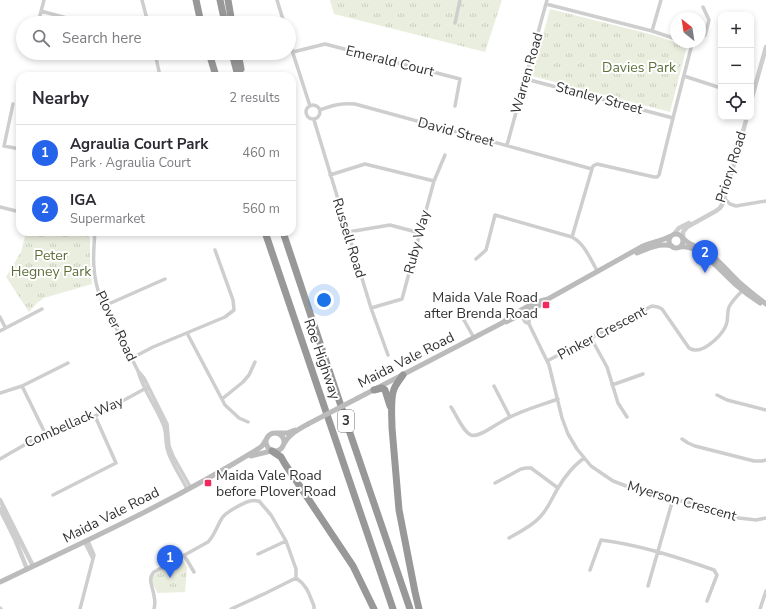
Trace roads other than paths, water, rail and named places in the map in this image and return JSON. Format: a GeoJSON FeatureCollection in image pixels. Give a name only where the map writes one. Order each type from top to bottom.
{"type":"FeatureCollection","features":[{"type":"Feature","properties":{"kind":"highway"},"geometry":{"type":"LineString","coordinates":[[196,0],[199,16]]}},
{"type":"Feature","properties":{"kind":"highway"},"geometry":{"type":"LineString","coordinates":[[200,0],[204,16]]}},
{"type":"Feature","properties":{"kind":"highway"},"geometry":{"type":"LineString","coordinates":[[220,0],[223,16]]}},
{"type":"Feature","properties":{"kind":"highway"},"geometry":{"type":"LineString","coordinates":[[228,0],[231,16]]}},
{"type":"Feature","properties":{"kind":"highway"},"geometry":{"type":"LineString","coordinates":[[211,60],[216,72]]}},
{"type":"Feature","properties":{"kind":"highway"},"geometry":{"type":"LineString","coordinates":[[214,60],[216,72]]}},
{"type":"Feature","properties":{"kind":"highway"},"geometry":{"type":"LineString","coordinates":[[234,60],[237,72]]}},
{"type":"Feature","properties":{"kind":"highway"},"geometry":{"type":"LineString","coordinates":[[239,60],[241,72]]}},
{"type":"Feature","properties":{"kind":"highway","name":"Roe Highway"},"geometry":{"type":"LineString","coordinates":[[266,236],[394,609]]}},
{"type":"Feature","properties":{"kind":"highway","name":"Roe Highway"},"geometry":{"type":"LineString","coordinates":[[284,236],[410,609]]}},
{"type":"Feature","properties":{"kind":"highway"},"geometry":{"type":"LineString","coordinates":[[403,375],[392,396],[392,415],[399,510],[419,609]]}},
{"type":"Feature","properties":{"kind":"highway"},"geometry":{"type":"LineString","coordinates":[[374,390],[382,388],[386,390],[392,415]]}},
{"type":"Feature","properties":{"kind":"highway"},"geometry":{"type":"LineString","coordinates":[[272,451],[281,457],[352,566],[374,609]]}},
{"type":"Feature","properties":{"kind":"main road"},"geometry":{"type":"LineString","coordinates":[[743,289],[711,254],[688,243],[679,234],[673,235],[669,240],[672,246],[677,248],[683,246],[689,247],[706,256],[743,289],[766,305]]}},
{"type":"Feature","properties":{"kind":"main road","name":"Maida Vale Road"},"geometry":{"type":"LineString","coordinates":[[283,446],[289,436],[308,424],[474,338],[522,312],[540,300],[548,299],[643,246],[673,235]]}},
{"type":"Feature","properties":{"kind":"main road"},"geometry":{"type":"LineString","coordinates":[[680,247],[683,242],[683,237]]}},
{"type":"Feature","properties":{"kind":"main road","name":"Maida Vale Road"},"geometry":{"type":"LineString","coordinates":[[614,263],[650,248],[664,245],[672,246]]}},
{"type":"Feature","properties":{"kind":"main road","name":"Maida Vale Road"},"geometry":{"type":"LineString","coordinates":[[275,433],[287,433],[299,429]]}},
{"type":"Feature","properties":{"kind":"main road"},"geometry":{"type":"LineString","coordinates":[[275,433],[278,434],[283,438],[283,446],[280,450],[272,451],[267,447],[267,438],[269,435],[275,433]]}},
{"type":"Feature","properties":{"kind":"main road","name":"Maida Vale Road"},"geometry":{"type":"LineString","coordinates":[[0,582],[123,524],[230,466],[262,446],[267,438]]}},
{"type":"Feature","properties":{"kind":"main road","name":"Maida Vale Road"},"geometry":{"type":"LineString","coordinates":[[230,466],[255,455],[272,451]]}},
{"type":"Feature","properties":{"kind":"street"},"geometry":{"type":"LineString","coordinates":[[40,16],[44,0]]}},
{"type":"Feature","properties":{"kind":"street"},"geometry":{"type":"LineString","coordinates":[[142,0],[146,16]]}},
{"type":"Feature","properties":{"kind":"street"},"geometry":{"type":"LineString","coordinates":[[277,0],[282,16]]}},
{"type":"Feature","properties":{"kind":"street"},"geometry":{"type":"LineString","coordinates":[[455,23],[460,0]]}},
{"type":"Feature","properties":{"kind":"street"},"geometry":{"type":"LineString","coordinates":[[652,31],[661,0]]}},
{"type":"Feature","properties":{"kind":"street"},"geometry":{"type":"LineString","coordinates":[[547,2],[670,37]]}},
{"type":"Feature","properties":{"kind":"street","name":"Warren Road"},"geometry":{"type":"LineString","coordinates":[[507,145],[547,2]]}},
{"type":"Feature","properties":{"kind":"street"},"geometry":{"type":"LineString","coordinates":[[703,7],[705,12]]}},
{"type":"Feature","properties":{"kind":"street"},"geometry":{"type":"LineString","coordinates":[[41,11],[59,16]]}},
{"type":"Feature","properties":{"kind":"street"},"geometry":{"type":"LineString","coordinates":[[706,14],[709,20],[706,31]]}},
{"type":"Feature","properties":{"kind":"street","name":"Emerald Court"},"geometry":{"type":"LineString","coordinates":[[296,51],[325,44],[460,79],[455,106]]}},
{"type":"Feature","properties":{"kind":"street"},"geometry":{"type":"LineString","coordinates":[[754,88],[766,47]]}},
{"type":"Feature","properties":{"kind":"street"},"geometry":{"type":"LineString","coordinates":[[572,237],[593,166],[596,164],[654,177],[659,175],[692,48]]}},
{"type":"Feature","properties":{"kind":"street"},"geometry":{"type":"LineString","coordinates":[[157,60],[159,72]]}},
{"type":"Feature","properties":{"kind":"street"},"geometry":{"type":"LineString","coordinates":[[296,60],[310,106]]}},
{"type":"Feature","properties":{"kind":"street"},"geometry":{"type":"LineString","coordinates":[[684,76],[718,87]]}},
{"type":"Feature","properties":{"kind":"street","name":"Stanley Street"},"geometry":{"type":"LineString","coordinates":[[526,78],[673,118]]}},
{"type":"Feature","properties":{"kind":"street","name":"David Street"},"geometry":{"type":"LineString","coordinates":[[320,110],[343,103],[356,104],[592,169]]}},
{"type":"Feature","properties":{"kind":"street"},"geometry":{"type":"LineString","coordinates":[[13,104],[4,146],[16,149]]}},
{"type":"Feature","properties":{"kind":"street"},"geometry":{"type":"LineString","coordinates":[[315,105],[320,110],[319,116],[314,120],[309,118],[306,114],[306,109],[310,106],[315,105]]}},
{"type":"Feature","properties":{"kind":"street","name":"Russell Road"},"geometry":{"type":"LineString","coordinates":[[314,120],[371,308],[388,355]]}},
{"type":"Feature","properties":{"kind":"street","name":"Priory Road"},"geometry":{"type":"LineString","coordinates":[[683,237],[683,232],[687,227],[720,208],[725,200],[746,120]]}},
{"type":"Feature","properties":{"kind":"street","name":"Ruby Way"},"geometry":{"type":"LineString","coordinates":[[371,308],[402,299],[434,181],[445,155]]}},
{"type":"Feature","properties":{"kind":"street"},"geometry":{"type":"LineString","coordinates":[[330,175],[365,164],[434,181]]}},
{"type":"Feature","properties":{"kind":"street"},"geometry":{"type":"LineString","coordinates":[[725,200],[736,206],[766,201]]}},
{"type":"Feature","properties":{"kind":"street"},"geometry":{"type":"LineString","coordinates":[[0,206],[16,211]]}},
{"type":"Feature","properties":{"kind":"street","name":"Priory Road"},"geometry":{"type":"LineString","coordinates":[[673,235],[679,228],[688,223],[700,217],[711,214]]}},
{"type":"Feature","properties":{"kind":"street"},"geometry":{"type":"LineString","coordinates":[[476,259],[486,250],[495,215],[572,237],[586,250],[598,272]]}},
{"type":"Feature","properties":{"kind":"street"},"geometry":{"type":"LineString","coordinates":[[348,232],[390,225],[420,232]]}},
{"type":"Feature","properties":{"kind":"street","name":"Plover Road"},"geometry":{"type":"LineString","coordinates":[[94,236],[93,266],[96,285],[104,306],[132,358],[140,378],[167,424],[169,446],[189,488]]}},
{"type":"Feature","properties":{"kind":"street"},"geometry":{"type":"LineString","coordinates":[[132,358],[153,347],[225,317],[234,310],[233,300],[215,250]]}},
{"type":"Feature","properties":{"kind":"street"},"geometry":{"type":"LineString","coordinates":[[104,306],[165,279]]}},
{"type":"Feature","properties":{"kind":"street","name":"Pinker Crescent"},"geometry":{"type":"LineString","coordinates":[[548,361],[652,306],[662,309],[689,348],[694,350],[700,349],[714,341],[719,336],[727,322],[729,307],[743,289]]}},
{"type":"Feature","properties":{"kind":"street"},"geometry":{"type":"LineString","coordinates":[[0,331],[5,327],[42,309]]}},
{"type":"Feature","properties":{"kind":"street","name":"Myerson Crescent"},"geometry":{"type":"LineString","coordinates":[[522,312],[529,320],[529,324],[548,361],[562,418],[568,434],[591,466],[613,481],[642,492],[695,504],[740,518],[756,520],[766,518]]}},
{"type":"Feature","properties":{"kind":"street"},"geometry":{"type":"LineString","coordinates":[[458,315],[464,320],[474,338]]}},
{"type":"Feature","properties":{"kind":"street"},"geometry":{"type":"LineString","coordinates":[[0,317],[5,327]]}},
{"type":"Feature","properties":{"kind":"street"},"geometry":{"type":"LineString","coordinates":[[187,333],[225,405],[239,418],[248,422]]}},
{"type":"Feature","properties":{"kind":"street"},"geometry":{"type":"LineString","coordinates":[[592,338],[607,368],[618,404],[627,417]]}},
{"type":"Feature","properties":{"kind":"street"},"geometry":{"type":"LineString","coordinates":[[222,399],[243,382],[249,375],[255,362]]}},
{"type":"Feature","properties":{"kind":"street"},"geometry":{"type":"LineString","coordinates":[[0,393],[22,386],[68,363]]}},
{"type":"Feature","properties":{"kind":"street"},"geometry":{"type":"LineString","coordinates":[[612,385],[643,374]]}},
{"type":"Feature","properties":{"kind":"street"},"geometry":{"type":"LineString","coordinates":[[22,386],[44,432]]}},
{"type":"Feature","properties":{"kind":"street"},"geometry":{"type":"LineString","coordinates":[[494,386],[510,417]]}},
{"type":"Feature","properties":{"kind":"street","name":"Combellack Way"},"geometry":{"type":"LineString","coordinates":[[0,458],[44,432],[95,416],[147,388]]}},
{"type":"Feature","properties":{"kind":"street"},"geometry":{"type":"LineString","coordinates":[[717,395],[727,400],[766,410]]}},
{"type":"Feature","properties":{"kind":"street"},"geometry":{"type":"LineString","coordinates":[[451,408],[466,432],[472,436],[476,436],[510,417],[558,399]]}},
{"type":"Feature","properties":{"kind":"street"},"geometry":{"type":"LineString","coordinates":[[53,495],[116,463],[95,416]]}},
{"type":"Feature","properties":{"kind":"street"},"geometry":{"type":"LineString","coordinates":[[682,439],[695,446],[754,461],[766,460]]}},
{"type":"Feature","properties":{"kind":"street"},"geometry":{"type":"LineString","coordinates":[[509,538],[529,526],[540,517],[571,469],[584,458]]}},
{"type":"Feature","properties":{"kind":"street"},"geometry":{"type":"LineString","coordinates":[[495,483],[521,469],[526,468],[533,469],[558,488]]}},
{"type":"Feature","properties":{"kind":"street"},"geometry":{"type":"LineString","coordinates":[[648,586],[673,499]]}},
{"type":"Feature","properties":{"kind":"street"},"geometry":{"type":"LineString","coordinates":[[0,500],[3,513],[27,569]]}},
{"type":"Feature","properties":{"kind":"street"},"geometry":{"type":"LineString","coordinates":[[154,609],[155,597],[150,580],[151,575],[208,542],[212,538],[225,514],[247,502],[255,500],[259,501],[271,516],[286,541],[296,569],[296,578]]}},
{"type":"Feature","properties":{"kind":"street"},"geometry":{"type":"LineString","coordinates":[[3,513],[33,566]]}},
{"type":"Feature","properties":{"kind":"street"},"geometry":{"type":"LineString","coordinates":[[590,570],[601,540],[612,541],[658,552],[714,570],[717,575],[707,601]]}},
{"type":"Feature","properties":{"kind":"street"},"geometry":{"type":"LineString","coordinates":[[258,554],[286,541]]}},
{"type":"Feature","properties":{"kind":"street"},"geometry":{"type":"LineString","coordinates":[[80,609],[94,555],[86,542]]}},
{"type":"Feature","properties":{"kind":"street"},"geometry":{"type":"LineString","coordinates":[[184,555],[194,572]]}},
{"type":"Feature","properties":{"kind":"street"},"geometry":{"type":"LineString","coordinates":[[231,609],[296,578]]}},
{"type":"Feature","properties":{"kind":"street"},"geometry":{"type":"LineString","coordinates":[[296,578],[302,582],[306,588],[314,609]]}},
{"type":"Feature","properties":{"kind":"street"},"geometry":{"type":"LineString","coordinates":[[760,609],[766,591]]}},
{"type":"Feature","properties":{"kind":"place","name":"IGA"},"geometry":{"type":"Point","coordinates":[705,273]}},
{"type":"Feature","properties":{"kind":"place","name":"Maida Vale Road after Brenda Road"},"geometry":{"type":"Point","coordinates":[546,305]}},
{"type":"Feature","properties":{"kind":"place","name":"Maida Vale Road before Plover Road"},"geometry":{"type":"Point","coordinates":[208,483]}},
{"type":"Feature","properties":{"kind":"place","name":"Agraulia Court Park"},"geometry":{"type":"Point","coordinates":[170,578]}},
{"type":"Feature","properties":{"kind":"park label","name":"Davies Park"},"geometry":{"type":"Point","coordinates":[639,67]}},
{"type":"Feature","properties":{"kind":"park label","name":"Peter Hegney Park"},"geometry":{"type":"Point","coordinates":[51,264]}}]}
